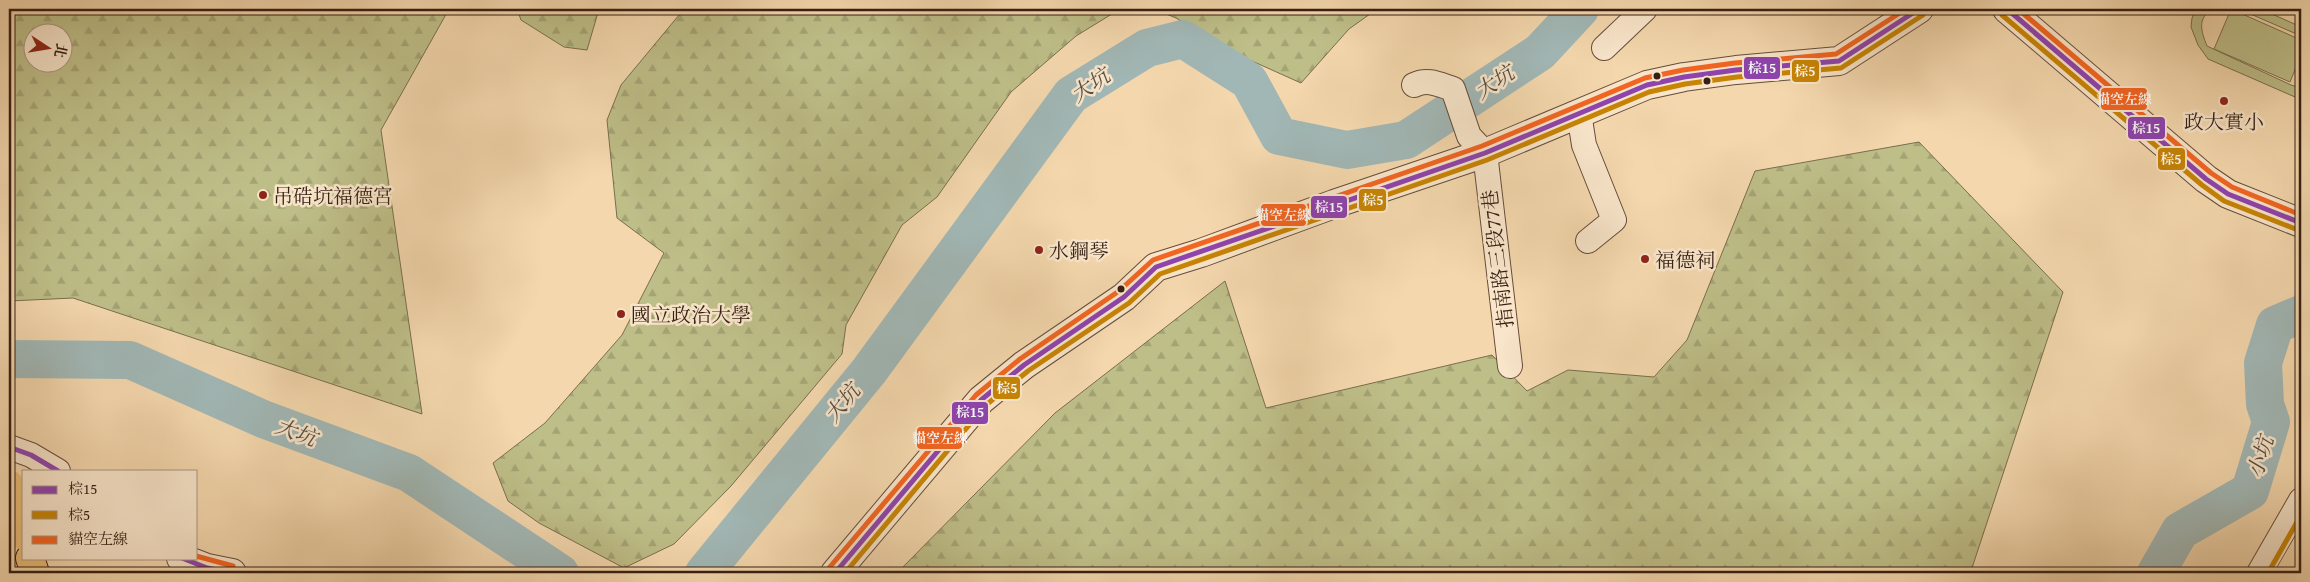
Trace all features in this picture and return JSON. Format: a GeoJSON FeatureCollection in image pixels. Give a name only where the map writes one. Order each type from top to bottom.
{"type":"FeatureCollection","features":[{"type":"Feature","properties":{"kind":"highway"},"geometry":{"type":"LineString","coordinates":[[9,484],[22,529]]}},
{"type":"Feature","properties":{"kind":"highway"},"geometry":{"type":"LineString","coordinates":[[31,560],[35,573]]}},
{"type":"Feature","properties":{"kind":"street"},"geometry":{"type":"LineString","coordinates":[[1604,48],[1645,9]]}},
{"type":"Feature","properties":{"kind":"street"},"geometry":{"type":"LineString","coordinates":[[835,573],[981,400],[1024,365],[1124,297],[1156,267],[1201,253],[1334,204],[1477,144],[1579,113],[1647,85],[1684,77],[1839,61],[1919,9]]}},
{"type":"Feature","properties":{"kind":"street"},"geometry":{"type":"LineString","coordinates":[[2007,9],[2206,179],[2228,194],[2301,223]]}},
{"type":"Feature","properties":{"kind":"street","name":"指南路三段77巷"},"geometry":{"type":"LineString","coordinates":[[1414,85],[1422,81],[1453,89],[1477,144],[1510,366]]}},
{"type":"Feature","properties":{"kind":"street"},"geometry":{"type":"LineString","coordinates":[[1579,113],[1584,146],[1614,220],[1588,240]]}},
{"type":"Feature","properties":{"kind":"street"},"geometry":{"type":"LineString","coordinates":[[9,447],[31,455],[56,470]]}},
{"type":"Feature","properties":{"kind":"street"},"geometry":{"type":"LineString","coordinates":[[9,484],[22,487]]}},
{"type":"Feature","properties":{"kind":"street"},"geometry":{"type":"LineString","coordinates":[[2260,573],[2301,500]]}},
{"type":"Feature","properties":{"kind":"street"},"geometry":{"type":"LineString","coordinates":[[198,551],[241,573]]}},
{"type":"Feature","properties":{"kind":"street"},"geometry":{"type":"LineString","coordinates":[[186,560],[207,568],[232,573]]}},
{"type":"Feature","properties":{"kind":"green space"},"geometry":{"type":"Polygon","coordinates":[[[9,9],[449,9],[381,130],[422,414],[73,298],[9,301],[9,9]]]}},
{"type":"Feature","properties":{"kind":"green space"},"geometry":{"type":"Polygon","coordinates":[[[517,9],[599,9],[587,50],[564,47],[521,20],[517,9]]]}},
{"type":"Feature","properties":{"kind":"green space"},"geometry":{"type":"Polygon","coordinates":[[[684,9],[1120,9],[1076,36],[1011,92],[937,197],[902,225],[846,325],[842,354],[731,486],[674,544],[624,568],[539,523],[508,501],[493,463],[545,423],[622,335],[664,253],[617,218],[607,120],[621,85],[684,9]]]}},
{"type":"Feature","properties":{"kind":"green space"},"geometry":{"type":"Polygon","coordinates":[[[1154,9],[1377,9],[1349,29],[1301,83],[1234,53],[1176,18],[1154,9]]]}},
{"type":"Feature","properties":{"kind":"green space"},"geometry":{"type":"Polygon","coordinates":[[[2196,9],[2212,9],[2202,21],[2203,35],[2207,46],[2301,88],[2301,98],[2208,59],[2198,45],[2191,27],[2196,9]]]}},
{"type":"Feature","properties":{"kind":"green space"},"geometry":{"type":"Polygon","coordinates":[[[2231,9],[2301,40],[2301,55],[2290,82],[2214,49],[2231,9]]]}},
{"type":"Feature","properties":{"kind":"green space"},"geometry":{"type":"Polygon","coordinates":[[[2239,9],[2261,9],[2301,27],[2301,36],[2239,9]]]}},
{"type":"Feature","properties":{"kind":"green space"},"geometry":{"type":"Polygon","coordinates":[[[1919,142],[2063,292],[1971,571],[1967,573],[897,573],[1055,413],[1225,281],[1266,408],[1492,355],[1527,391],[1568,370],[1654,377],[1687,340],[1755,171],[1919,142]]]}},
{"type":"Feature","properties":{"kind":"waterway","name":"大坑"},"geometry":{"type":"LineString","coordinates":[[704,573],[869,371],[1071,95],[1147,48],[1183,39],[1249,81],[1279,136],[1347,150],[1406,140],[1540,52],[1580,9]]}},
{"type":"Feature","properties":{"kind":"waterway","name":"小坑"},"geometry":{"type":"LineString","coordinates":[[2156,573],[2180,531],[2250,491],[2271,422],[2265,404],[2263,363],[2275,325],[2301,314]]}},
{"type":"Feature","properties":{"kind":"waterway","name":"大坑"},"geometry":{"type":"LineString","coordinates":[[9,359],[130,360],[263,419],[409,473],[560,573]]}},
{"type":"Feature","properties":{"kind":"transit line","name":"貓空左線"},"geometry":{"type":"LineString","coordinates":[[829,568],[976,395],[1020,359],[1119,291],[1153,260],[1482,146],[1645,78],[1683,70],[1735,63],[1836,54],[1906,9]]}},
{"type":"Feature","properties":{"kind":"transit line","name":"棕15"},"geometry":{"type":"LineString","coordinates":[[835,573],[981,400],[1024,365],[1124,297],[1156,267],[1485,153],[1647,85],[1684,77],[1736,70],[1839,61],[1919,9]]}},
{"type":"Feature","properties":{"kind":"transit line","name":"棕15"},"geometry":{"type":"LineString","coordinates":[[2007,9],[2206,179],[2228,194],[2301,223]]}},
{"type":"Feature","properties":{"kind":"transit line","name":"貓空左線"},"geometry":{"type":"LineString","coordinates":[[2018,9],[2211,173],[2232,187],[2301,215]]}},
{"type":"Feature","properties":{"kind":"transit line","name":"棕5"},"geometry":{"type":"LineString","coordinates":[[845,573],[986,405],[1028,371],[1129,303],[1160,274],[1487,160],[1649,92],[1685,84],[1737,77],[1841,68],[1923,15]]}},
{"type":"Feature","properties":{"kind":"transit line","name":"棕5"},"geometry":{"type":"LineString","coordinates":[[2002,15],[2202,185],[2224,201],[2298,230]]}},
{"type":"Feature","properties":{"kind":"transit line","name":"棕15"},"geometry":{"type":"LineString","coordinates":[[9,447],[31,455],[56,470]]}},
{"type":"Feature","properties":{"kind":"transit line","name":"棕5"},"geometry":{"type":"LineString","coordinates":[[2268,573],[2301,515]]}},
{"type":"Feature","properties":{"kind":"transit line","name":"貓空左線"},"geometry":{"type":"LineString","coordinates":[[198,557],[233,566]]}},
{"type":"Feature","properties":{"kind":"transit line","name":"棕15"},"geometry":{"type":"LineString","coordinates":[[187,560],[207,568],[232,573]]}},
{"type":"Feature","properties":{"kind":"place","name":"政大實小"},"geometry":{"type":"Point","coordinates":[2224,101]}},
{"type":"Feature","properties":{"kind":"place","name":"吊硞坑福德宮"},"geometry":{"type":"Point","coordinates":[263,195]}},
{"type":"Feature","properties":{"kind":"place","name":"水鋼琴"},"geometry":{"type":"Point","coordinates":[1039,250]}},
{"type":"Feature","properties":{"kind":"place","name":"福德祠"},"geometry":{"type":"Point","coordinates":[1645,259]}},
{"type":"Feature","properties":{"kind":"place","name":"國立政治大學"},"geometry":{"type":"Point","coordinates":[621,314]}}]}
